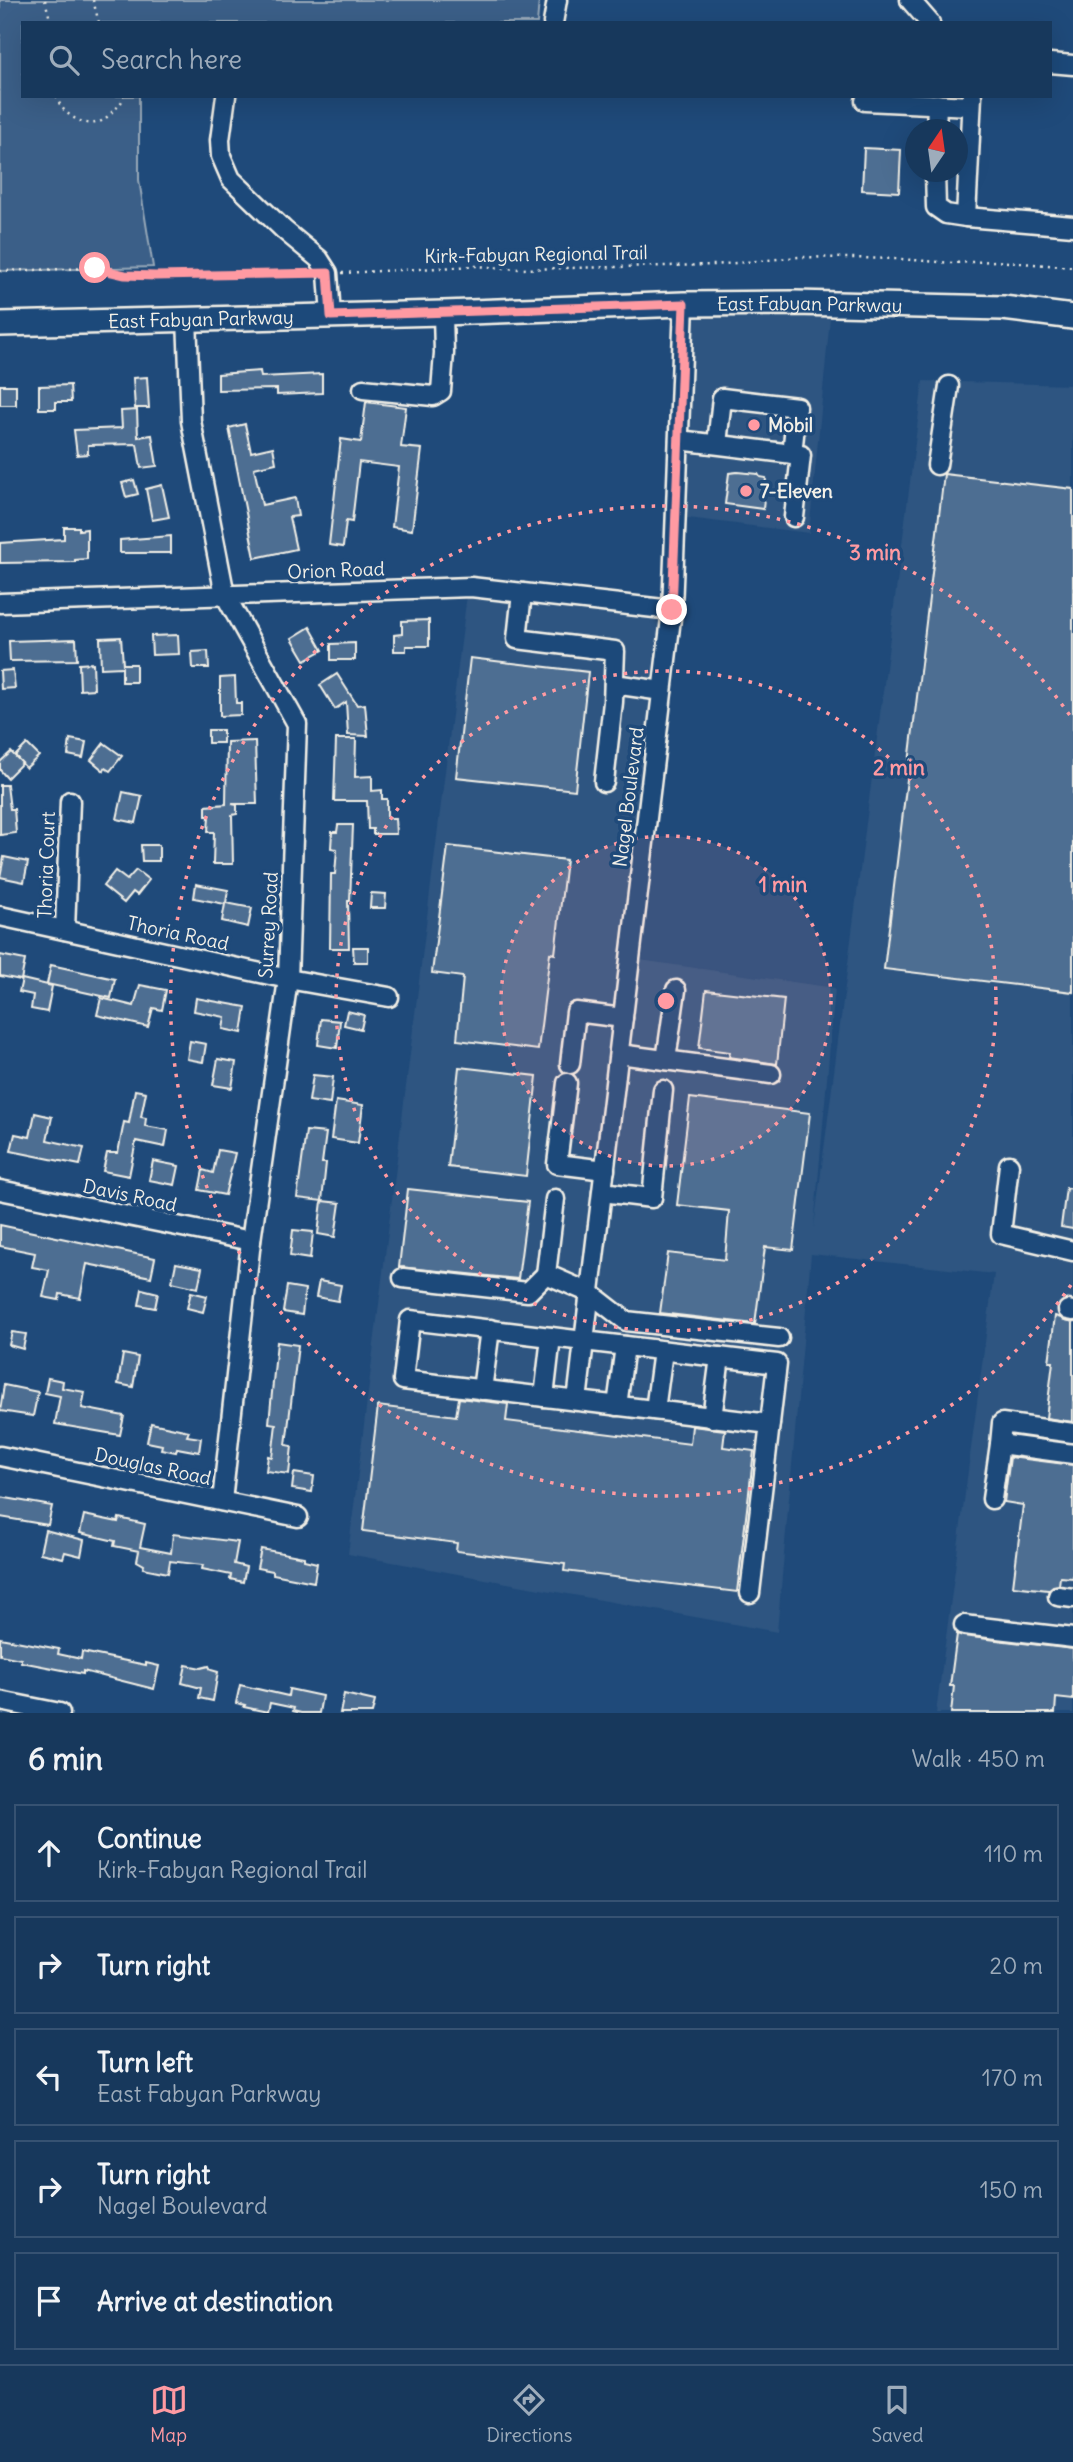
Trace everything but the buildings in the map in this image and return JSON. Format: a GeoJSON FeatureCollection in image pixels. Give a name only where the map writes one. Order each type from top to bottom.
{"type":"FeatureCollection","features":[{"type":"Feature","properties":{"kind":"main road","name":"East Fabyan Parkway"},"geometry":{"type":"LineString","coordinates":[[0,324],[795,303],[1003,308],[1073,317]]}},
{"type":"Feature","properties":{"kind":"street"},"geometry":{"type":"LineString","coordinates":[[553,21],[556,0]]}},
{"type":"Feature","properties":{"kind":"street"},"geometry":{"type":"LineString","coordinates":[[910,0],[928,21]]}},
{"type":"Feature","properties":{"kind":"street"},"geometry":{"type":"LineString","coordinates":[[1052,63],[1073,65]]}},
{"type":"Feature","properties":{"kind":"street"},"geometry":{"type":"LineString","coordinates":[[226,98],[220,139],[221,156],[231,179],[284,230],[319,258],[328,273],[331,316]]}},
{"type":"Feature","properties":{"kind":"street"},"geometry":{"type":"LineString","coordinates":[[865,100],[937,104],[971,101],[966,217]]}},
{"type":"Feature","properties":{"kind":"street"},"geometry":{"type":"LineString","coordinates":[[936,119],[937,104]]}},
{"type":"Feature","properties":{"kind":"street"},"geometry":{"type":"LineString","coordinates":[[935,182],[936,207],[946,214],[1073,226]]}},
{"type":"Feature","properties":{"kind":"street","name":"Nagel Boulevard"},"geometry":{"type":"LineString","coordinates":[[577,1401],[672,610],[684,304]]}},
{"type":"Feature","properties":{"kind":"street"},"geometry":{"type":"LineString","coordinates":[[363,389],[433,396],[441,391],[443,313]]}},
{"type":"Feature","properties":{"kind":"street","name":"Surrey Road"},"geometry":{"type":"LineString","coordinates":[[187,318],[191,421],[225,595],[297,724],[288,979],[251,1241],[222,1501]]}},
{"type":"Feature","properties":{"kind":"street"},"geometry":{"type":"LineString","coordinates":[[937,465],[949,386]]}},
{"type":"Feature","properties":{"kind":"street"},"geometry":{"type":"LineString","coordinates":[[717,444],[722,398],[797,407],[792,454]]}},
{"type":"Feature","properties":{"kind":"street"},"geometry":{"type":"LineString","coordinates":[[679,439],[801,455],[794,517]]}},
{"type":"Feature","properties":{"kind":"street","name":"Orion Road"},"geometry":{"type":"LineString","coordinates":[[0,603],[471,587],[672,610]]}},
{"type":"Feature","properties":{"kind":"street"},"geometry":{"type":"LineString","coordinates":[[522,593],[517,639],[615,651],[604,782]]}},
{"type":"Feature","properties":{"kind":"street"},"geometry":{"type":"LineString","coordinates":[[614,684],[662,691]]}},
{"type":"Feature","properties":{"kind":"street","name":"Thoria Court"},"geometry":{"type":"LineString","coordinates":[[65,930],[70,802]]}},
{"type":"Feature","properties":{"kind":"street","name":"Thoria Road"},"geometry":{"type":"LineString","coordinates":[[0,916],[288,979],[388,997]]}},
{"type":"Feature","properties":{"kind":"street"},"geometry":{"type":"LineString","coordinates":[[666,1060],[676,990]]}},
{"type":"Feature","properties":{"kind":"street"},"geometry":{"type":"LineString","coordinates":[[570,1064],[576,1013],[623,1018]]}},
{"type":"Feature","properties":{"kind":"street"},"geometry":{"type":"LineString","coordinates":[[619,1054],[771,1074]]}},
{"type":"Feature","properties":{"kind":"street"},"geometry":{"type":"LineString","coordinates":[[567,1083],[557,1164],[605,1170]]}},
{"type":"Feature","properties":{"kind":"street"},"geometry":{"type":"LineString","coordinates":[[602,1192],[652,1198],[663,1090]]}},
{"type":"Feature","properties":{"kind":"street"},"geometry":{"type":"LineString","coordinates":[[1009,1165],[1001,1234],[1073,1251]]}},
{"type":"Feature","properties":{"kind":"street","name":"Davis Road"},"geometry":{"type":"LineString","coordinates":[[0,1190],[251,1241]]}},
{"type":"Feature","properties":{"kind":"street"},"geometry":{"type":"LineString","coordinates":[[403,1278],[528,1292],[546,1275],[555,1199]]}},
{"type":"Feature","properties":{"kind":"street"},"geometry":{"type":"LineString","coordinates":[[546,1275],[590,1293],[625,1321],[779,1338]]}},
{"type":"Feature","properties":{"kind":"street"},"geometry":{"type":"LineString","coordinates":[[750,1593],[770,1424],[777,1364],[410,1320],[402,1380],[770,1424]]}},
{"type":"Feature","properties":{"kind":"street"},"geometry":{"type":"LineString","coordinates":[[482,1390],[490,1329]]}},
{"type":"Feature","properties":{"kind":"street"},"geometry":{"type":"LineString","coordinates":[[544,1397],[551,1337]]}},
{"type":"Feature","properties":{"kind":"street"},"geometry":{"type":"LineString","coordinates":[[617,1406],[625,1346]]}},
{"type":"Feature","properties":{"kind":"street"},"geometry":{"type":"LineString","coordinates":[[655,1410],[663,1350]]}},
{"type":"Feature","properties":{"kind":"street"},"geometry":{"type":"LineString","coordinates":[[712,1418],[720,1357]]}},
{"type":"Feature","properties":{"kind":"street"},"geometry":{"type":"LineString","coordinates":[[992,1499],[1002,1423],[1073,1433]]}},
{"type":"Feature","properties":{"kind":"street"},"geometry":{"type":"LineString","coordinates":[[1000,1444],[1073,1454]]}},
{"type":"Feature","properties":{"kind":"street","name":"Douglas Road"},"geometry":{"type":"LineString","coordinates":[[0,1456],[298,1517]]}},
{"type":"Feature","properties":{"kind":"street"},"geometry":{"type":"LineString","coordinates":[[964,1625],[1073,1638]]}},
{"type":"Feature","properties":{"kind":"street"},"geometry":{"type":"LineString","coordinates":[[0,1701],[60,1713]]}},
{"type":"Feature","properties":{"kind":"path"},"geometry":{"type":"LineString","coordinates":[[45,0],[50,21]]}},
{"type":"Feature","properties":{"kind":"path"},"geometry":{"type":"LineString","coordinates":[[93,0],[98,21]]}},
{"type":"Feature","properties":{"kind":"path"},"geometry":{"type":"LineString","coordinates":[[57,98],[59,105],[67,114],[90,124],[101,121],[120,105],[122,98]]}},
{"type":"Feature","properties":{"kind":"path","name":"Kirk-Fabyan Regional Trail"},"geometry":{"type":"LineString","coordinates":[[0,271],[95,268],[125,275],[155,276],[328,273],[476,266],[519,269],[714,265],[799,257],[951,263],[995,261],[1073,267]]}},
{"type":"Feature","properties":{"kind":"shaded area"},"geometry":{"type":"Polygon","coordinates":[[[0,0],[539,0],[537,21],[21,21],[21,98],[139,98],[139,180],[153,267],[0,271],[0,0]]]}},
{"type":"Feature","properties":{"kind":"shaded area"},"geometry":{"type":"Polygon","coordinates":[[[687,307],[831,308],[809,533],[680,517],[687,307]]]}},
{"type":"Feature","properties":{"kind":"shaded area"},"geometry":{"type":"Polygon","coordinates":[[[923,381],[1073,385],[1073,1713],[936,1713],[994,1274],[811,1254],[777,1632],[348,1554],[467,594],[666,616],[619,957],[835,988],[814,1227],[923,381]]]}},
{"type":"Feature","properties":{"kind":"place","name":"Mobil"},"geometry":{"type":"Point","coordinates":[754,425]}},
{"type":"Feature","properties":{"kind":"place","name":"7-Eleven"},"geometry":{"type":"Point","coordinates":[746,491]}},
{"type":"Feature","properties":{"kind":"route"},"geometry":{"type":"LineString","coordinates":[[95,268],[125,275],[155,276],[328,273],[331,316],[684,304],[672,610]]}}]}
